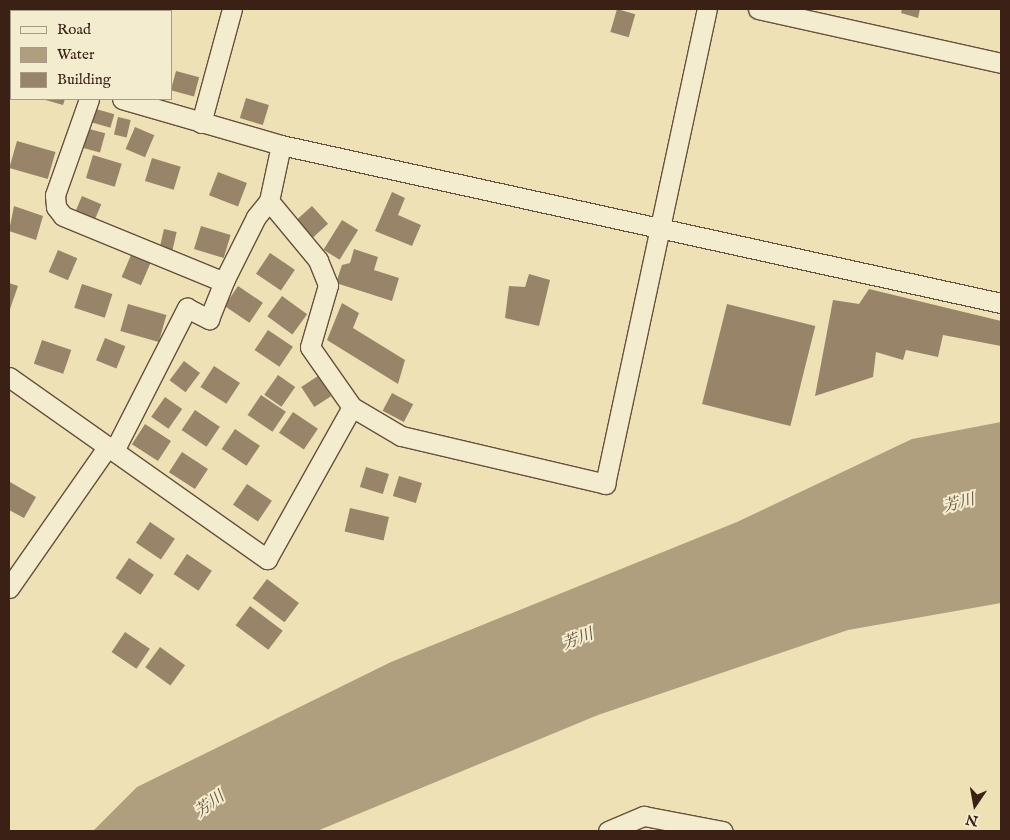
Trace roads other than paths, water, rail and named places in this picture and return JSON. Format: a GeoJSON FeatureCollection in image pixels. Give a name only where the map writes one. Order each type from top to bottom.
{"type":"FeatureCollection","features":[{"type":"Feature","properties":{"kind":"street"},"geometry":{"type":"LineString","coordinates":[[202,123],[232,9]]}},
{"type":"Feature","properties":{"kind":"street"},"geometry":{"type":"LineString","coordinates":[[269,201],[318,260],[328,285],[310,347],[352,407],[401,436],[605,484],[706,9]]}},
{"type":"Feature","properties":{"kind":"street"},"geometry":{"type":"LineString","coordinates":[[758,9],[1001,63]]}},
{"type":"Feature","properties":{"kind":"street"},"geometry":{"type":"LineString","coordinates":[[89,100],[55,195],[56,207],[63,216],[219,280],[225,279]]}},
{"type":"Feature","properties":{"kind":"street"},"geometry":{"type":"LineString","coordinates":[[125,100],[280,145],[1001,303]]}},
{"type":"Feature","properties":{"kind":"street"},"geometry":{"type":"LineString","coordinates":[[9,588],[111,449],[187,308],[209,319],[225,279],[256,217],[269,201],[280,145]]}},
{"type":"Feature","properties":{"kind":"street"},"geometry":{"type":"LineString","coordinates":[[9,377],[266,559],[352,407]]}},
{"type":"Feature","properties":{"kind":"street"},"geometry":{"type":"LineString","coordinates":[[608,831],[644,816],[723,831]]}},
{"type":"Feature","properties":{"kind":"water","name":"芳川"},"geometry":{"type":"Polygon","coordinates":[[[1001,422],[1001,603],[848,630],[598,715],[317,831],[93,831],[137,787],[391,662],[737,522],[912,439],[1001,422]]]}}]}
